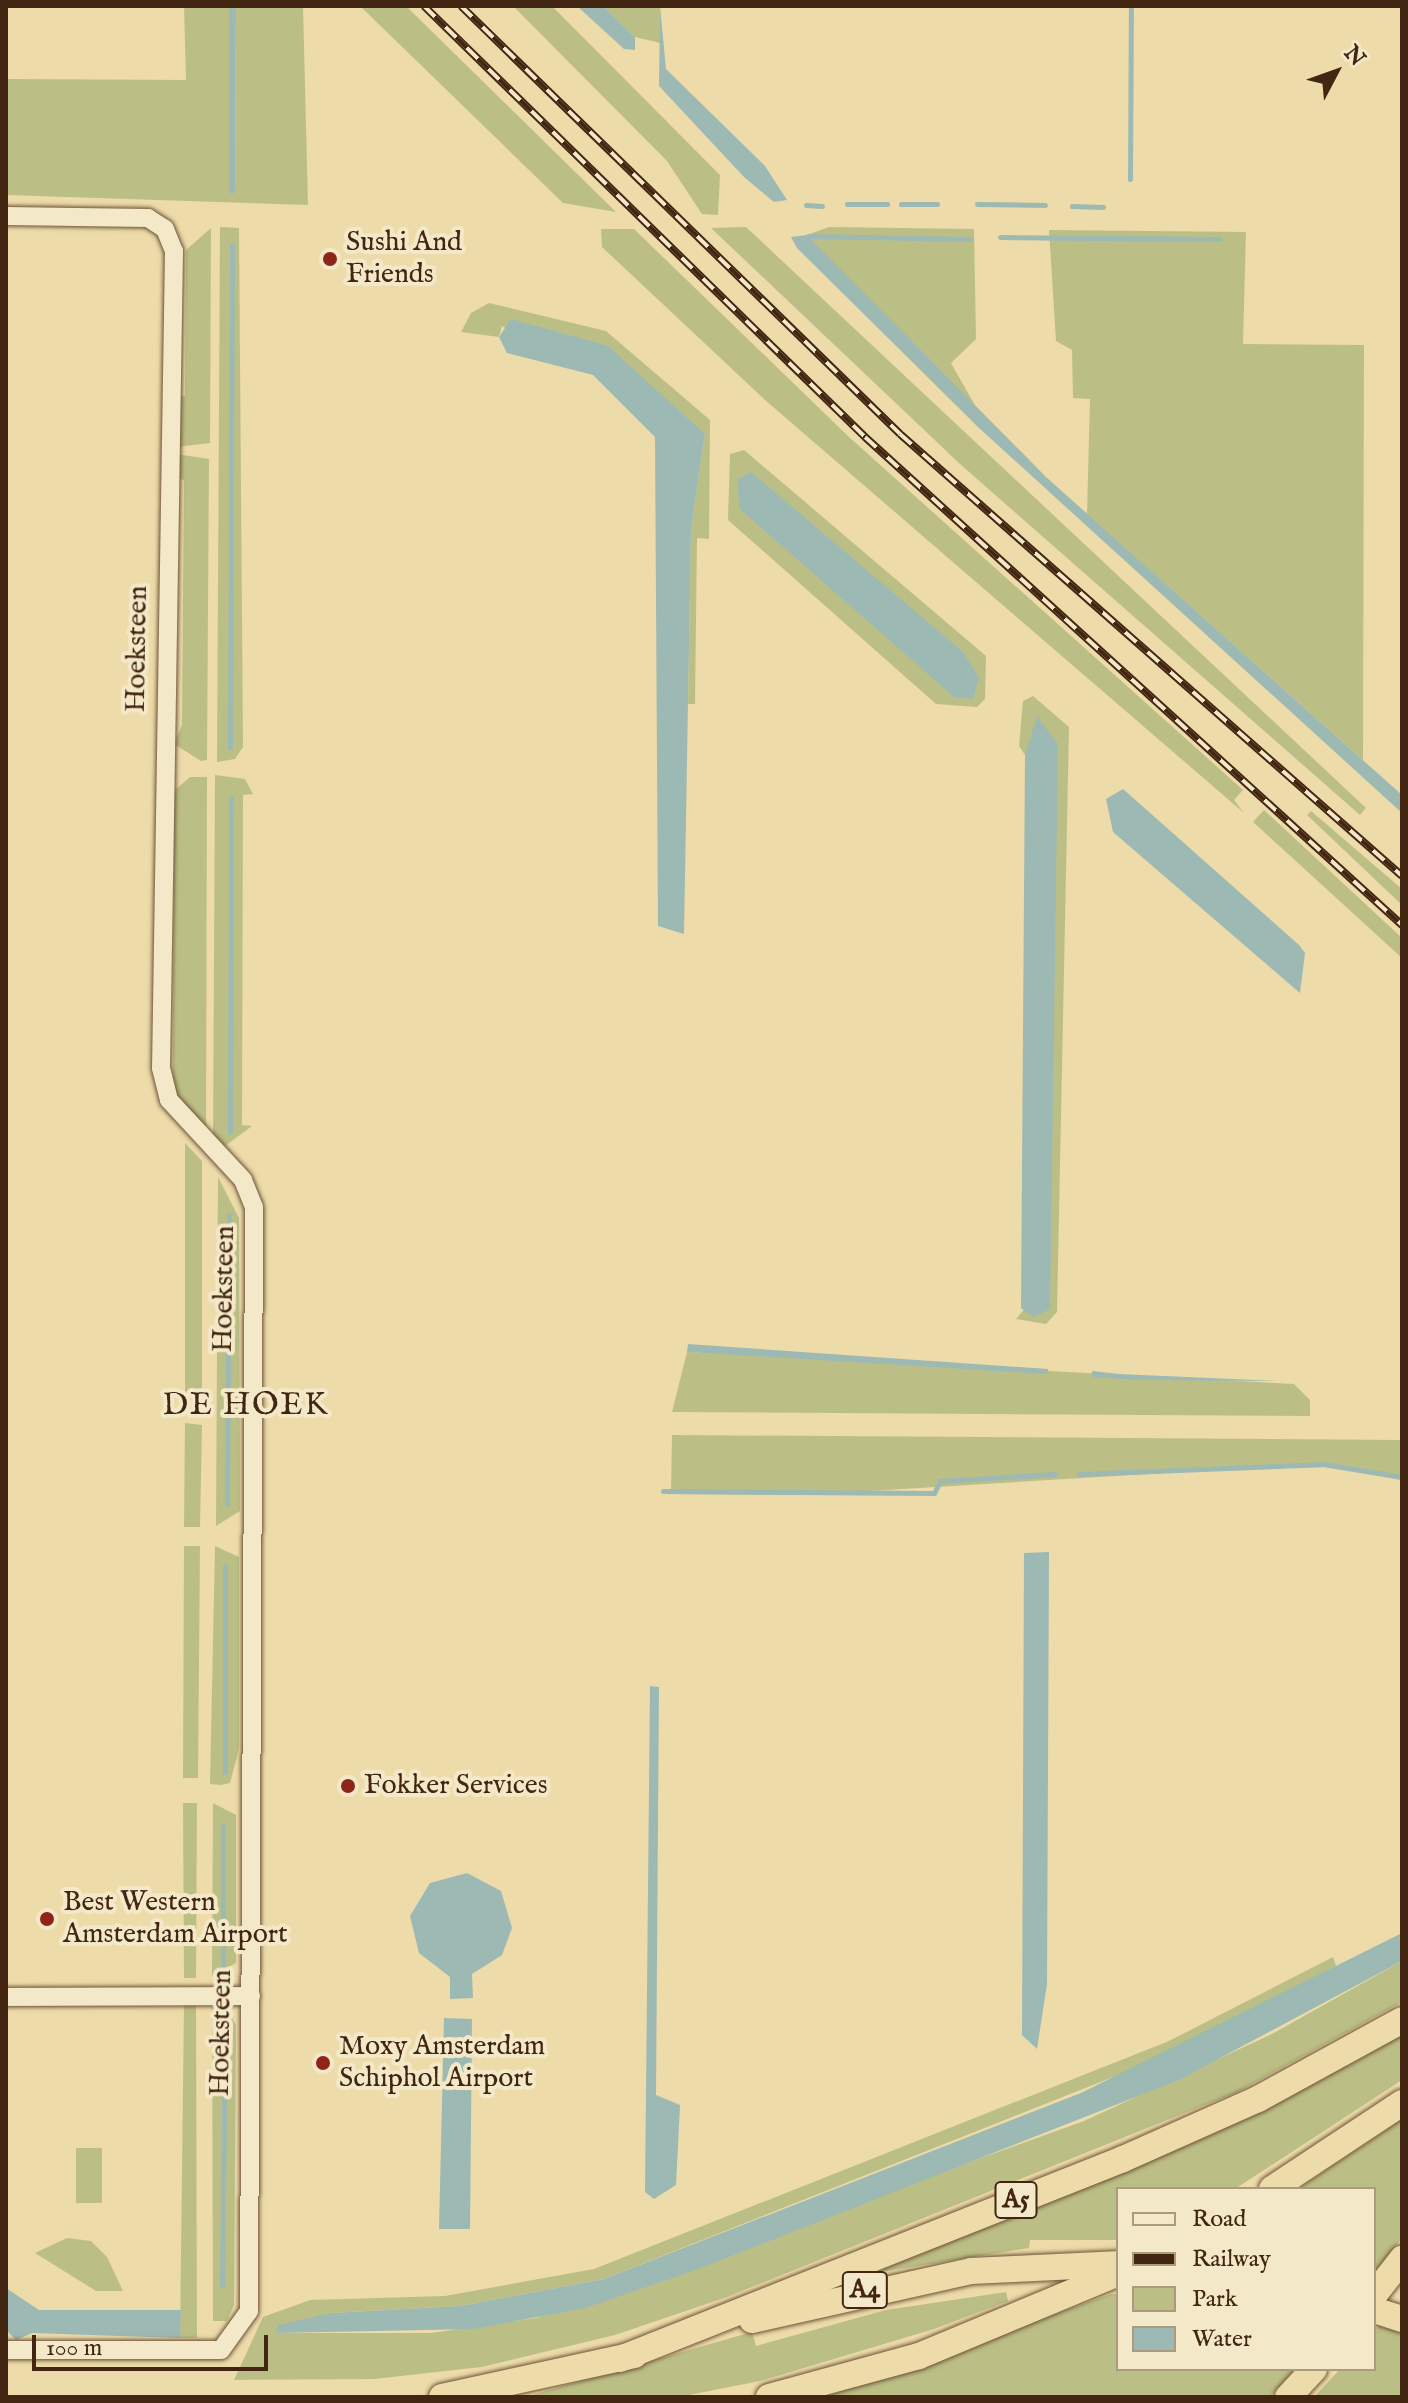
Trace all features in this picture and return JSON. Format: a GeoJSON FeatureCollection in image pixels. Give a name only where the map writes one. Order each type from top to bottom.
{"type":"FeatureCollection","features":[{"type":"Feature","properties":{"kind":"highway","name":"A5"},"geometry":{"type":"LineString","coordinates":[[620,2359],[1123,2159],[1258,2099],[1402,2020]]}},
{"type":"Feature","properties":{"kind":"highway"},"geometry":{"type":"LineString","coordinates":[[1275,2187],[1402,2103]]}},
{"type":"Feature","properties":{"kind":"highway"},"geometry":{"type":"LineString","coordinates":[[1378,2290],[1402,2259]]}},
{"type":"Feature","properties":{"kind":"highway","name":"A4"},"geometry":{"type":"LineString","coordinates":[[442,2397],[620,2359],[890,2284],[971,2271],[1116,2264]]}},
{"type":"Feature","properties":{"kind":"highway"},"geometry":{"type":"LineString","coordinates":[[769,2397],[919,2356],[1116,2274]]}},
{"type":"Feature","properties":{"kind":"highway"},"geometry":{"type":"LineString","coordinates":[[1376,2311],[1402,2319]]}},
{"type":"Feature","properties":{"kind":"highway"},"geometry":{"type":"LineString","coordinates":[[1288,2397],[1312,2371]]}},
{"type":"Feature","properties":{"kind":"street","name":"Hoeksteen"},"geometry":{"type":"LineString","coordinates":[[6,216],[148,218],[165,229],[174,263],[161,1068],[169,1100],[243,1180],[254,1207],[251,2302],[244,2326],[221,2350],[201,2353],[6,2350]]}},
{"type":"Feature","properties":{"kind":"street"},"geometry":{"type":"LineString","coordinates":[[6,1997],[251,1996]]}},
{"type":"Feature","properties":{"kind":"green space"},"geometry":{"type":"Polygon","coordinates":[[[184,6],[229,6],[229,193],[235,193],[236,6],[303,6],[308,205],[6,195],[6,79],[186,80],[184,6]]]}},
{"type":"Feature","properties":{"kind":"green space"},"geometry":{"type":"Polygon","coordinates":[[[360,6],[406,6],[616,212],[563,203],[360,6]]]}},
{"type":"Feature","properties":{"kind":"green space"},"geometry":{"type":"Polygon","coordinates":[[[513,6],[552,6],[720,175],[718,215],[702,214],[667,161],[513,6]]]}},
{"type":"Feature","properties":{"kind":"green space"},"geometry":{"type":"Polygon","coordinates":[[[603,6],[660,6],[660,43],[635,37],[603,6]]]}},
{"type":"Feature","properties":{"kind":"green space"},"geometry":{"type":"Polygon","coordinates":[[[220,227],[239,228],[243,747],[235,759],[217,762],[220,227]]]}},
{"type":"Feature","properties":{"kind":"green space"},"geometry":{"type":"Polygon","coordinates":[[[746,227],[1366,808],[1360,815],[960,464],[711,228],[746,227]]]}},
{"type":"Feature","properties":{"kind":"green space"},"geometry":{"type":"Polygon","coordinates":[[[829,227],[974,229],[976,339],[951,363],[980,414],[807,235],[829,227]]]}},
{"type":"Feature","properties":{"kind":"green space"},"geometry":{"type":"Polygon","coordinates":[[[211,228],[210,443],[176,447],[177,397],[185,396],[186,250],[211,228]]]}},
{"type":"Feature","properties":{"kind":"green space"},"geometry":{"type":"Polygon","coordinates":[[[601,229],[634,229],[849,437],[1243,790],[1234,800],[1244,813],[765,400],[602,247],[601,229]]]}},
{"type":"Feature","properties":{"kind":"green space"},"geometry":{"type":"Polygon","coordinates":[[[1049,230],[1246,232],[1243,344],[1364,345],[1363,760],[1087,514],[1090,399],[1073,398],[1072,350],[1056,341],[1049,230]]]}},
{"type":"Feature","properties":{"kind":"green space"},"geometry":{"type":"Polygon","coordinates":[[[489,303],[606,331],[710,420],[709,539],[697,538],[695,704],[688,704],[691,530],[705,434],[502,326],[499,337],[461,332],[471,313],[489,303]]]}},
{"type":"Feature","properties":{"kind":"green space"},"geometry":{"type":"Polygon","coordinates":[[[744,450],[986,656],[985,699],[977,707],[936,704],[728,520],[730,454],[744,450]]]}},
{"type":"Feature","properties":{"kind":"green space"},"geometry":{"type":"Polygon","coordinates":[[[176,454],[209,459],[207,760],[201,761],[174,744],[182,725],[184,480],[176,478],[176,454]]]}},
{"type":"Feature","properties":{"kind":"green space"},"geometry":{"type":"Polygon","coordinates":[[[1033,696],[1069,727],[1057,1312],[1046,1324],[1016,1319],[1026,1307],[1037,717],[1032,750],[1025,755],[1019,746],[1023,701],[1033,696]]]}},
{"type":"Feature","properties":{"kind":"green space"},"geometry":{"type":"Polygon","coordinates":[[[215,775],[245,779],[253,794],[243,795],[242,1125],[252,1126],[225,1146],[213,1138],[215,775]]]}},
{"type":"Feature","properties":{"kind":"green space"},"geometry":{"type":"Polygon","coordinates":[[[190,777],[207,777],[206,1130],[173,1090],[174,791],[190,777]]]}},
{"type":"Feature","properties":{"kind":"green space"},"geometry":{"type":"Polygon","coordinates":[[[1264,810],[1402,938],[1402,958],[1253,822],[1264,810]]]}},
{"type":"Feature","properties":{"kind":"green space"},"geometry":{"type":"Polygon","coordinates":[[[1311,811],[1402,889],[1402,905],[1307,815],[1311,811]]]}},
{"type":"Feature","properties":{"kind":"green space"},"geometry":{"type":"Polygon","coordinates":[[[185,1143],[202,1161],[202,1401],[185,1399],[185,1143]]]}},
{"type":"Feature","properties":{"kind":"green space"},"geometry":{"type":"Polygon","coordinates":[[[218,1177],[239,1218],[240,1511],[216,1526],[218,1177]]]}},
{"type":"Feature","properties":{"kind":"green space"},"geometry":{"type":"Polygon","coordinates":[[[687,1352],[1294,1384],[1310,1400],[1310,1416],[672,1412],[687,1352]]]}},
{"type":"Feature","properties":{"kind":"green space"},"geometry":{"type":"Polygon","coordinates":[[[185,1423],[202,1425],[200,1527],[184,1527],[185,1423]]]}},
{"type":"Feature","properties":{"kind":"green space"},"geometry":{"type":"Polygon","coordinates":[[[672,1435],[1402,1440],[1402,1480],[1313,1464],[804,1495],[671,1494],[672,1435]]]}},
{"type":"Feature","properties":{"kind":"green space"},"geometry":{"type":"Polygon","coordinates":[[[184,1546],[200,1546],[198,1778],[183,1778],[184,1546]]]}},
{"type":"Feature","properties":{"kind":"green space"},"geometry":{"type":"Polygon","coordinates":[[[215,1546],[239,1557],[239,1749],[230,1783],[221,1785],[210,1784],[215,1546]]]}},
{"type":"Feature","properties":{"kind":"green space"},"geometry":{"type":"Polygon","coordinates":[[[183,1803],[197,1803],[196,1978],[184,1978],[183,1803]]]}},
{"type":"Feature","properties":{"kind":"green space"},"geometry":{"type":"Polygon","coordinates":[[[213,1803],[236,1815],[236,1963],[212,1976],[213,1803]]]}},
{"type":"Feature","properties":{"kind":"green space"},"geometry":{"type":"Polygon","coordinates":[[[1333,1957],[1336,1966],[1156,2060],[604,2279],[460,2306],[331,2313],[276,2333],[431,2333],[536,2318],[1084,2121],[1272,2034],[1402,1961],[1402,2002],[1237,2092],[727,2297],[615,2335],[482,2367],[374,2379],[234,2380],[263,2317],[310,2300],[445,2296],[594,2269],[1169,2041],[1333,1957]]]}},
{"type":"Feature","properties":{"kind":"green space"},"geometry":{"type":"Polygon","coordinates":[[[184,2005],[196,2005],[197,2338],[180,2338],[184,2005]]]}},
{"type":"Feature","properties":{"kind":"green space"},"geometry":{"type":"Polygon","coordinates":[[[212,2005],[227,2008],[236,2025],[234,2305],[227,2321],[213,2321],[212,2005]]]}},
{"type":"Feature","properties":{"kind":"green space"},"geometry":{"type":"Polygon","coordinates":[[[1402,2025],[1402,2080],[1238,2187],[1116,2187],[1116,2240],[1030,2240],[1029,2248],[819,2282],[1402,2025]]]}},
{"type":"Feature","properties":{"kind":"green space"},"geometry":{"type":"Polygon","coordinates":[[[1402,2119],[1402,2238],[1376,2270],[1376,2187],[1301,2187],[1402,2119]]]}},
{"type":"Feature","properties":{"kind":"green space"},"geometry":{"type":"Polygon","coordinates":[[[76,2148],[102,2148],[102,2203],[76,2203],[76,2148]]]}},
{"type":"Feature","properties":{"kind":"green space"},"geometry":{"type":"Polygon","coordinates":[[[67,2238],[91,2241],[107,2257],[123,2291],[96,2291],[35,2253],[67,2238]]]}},
{"type":"Feature","properties":{"kind":"green space"},"geometry":{"type":"Polygon","coordinates":[[[1006,2292],[1008,2301],[934,2329],[760,2381],[679,2397],[525,2397],[752,2332],[756,2346],[886,2310],[1006,2292]]]}},
{"type":"Feature","properties":{"kind":"green space"},"geometry":{"type":"Polygon","coordinates":[[[1111,2294],[1116,2294],[1116,2371],[1294,2371],[1270,2397],[825,2397],[1111,2294]]]}},
{"type":"Feature","properties":{"kind":"green space"},"geometry":{"type":"Polygon","coordinates":[[[1383,2321],[1402,2328],[1402,2397],[1314,2397],[1338,2371],[1376,2371],[1376,2329],[1383,2321]]]}},
{"type":"Feature","properties":{"kind":"water"},"geometry":{"type":"Polygon","coordinates":[[[229,6],[236,6],[235,193],[229,193],[229,6]]]}},
{"type":"Feature","properties":{"kind":"water"},"geometry":{"type":"Polygon","coordinates":[[[577,6],[603,6],[635,37],[635,50],[624,49],[577,6]]]}},
{"type":"Feature","properties":{"kind":"water"},"geometry":{"type":"Polygon","coordinates":[[[660,6],[666,69],[765,166],[787,200],[774,202],[744,177],[659,86],[660,6]]]}},
{"type":"Feature","properties":{"kind":"water"},"geometry":{"type":"Polygon","coordinates":[[[807,235],[1046,477],[1402,795],[1402,813],[978,427],[797,248],[791,237],[807,235]]]}},
{"type":"Feature","properties":{"kind":"water"},"geometry":{"type":"Polygon","coordinates":[[[511,319],[608,346],[705,434],[691,530],[684,934],[658,926],[655,437],[593,375],[507,353],[499,337],[511,319]]]}},
{"type":"Feature","properties":{"kind":"water"},"geometry":{"type":"Polygon","coordinates":[[[751,472],[962,651],[979,677],[973,699],[954,697],[739,508],[738,479],[751,472]]]}},
{"type":"Feature","properties":{"kind":"water"},"geometry":{"type":"Polygon","coordinates":[[[1037,716],[1058,744],[1050,1309],[1034,1317],[1021,1308],[1025,755],[1037,716]]]}},
{"type":"Feature","properties":{"kind":"water"},"geometry":{"type":"Polygon","coordinates":[[[1123,789],[1299,945],[1305,953],[1300,993],[1113,832],[1106,799],[1123,789]]]}},
{"type":"Feature","properties":{"kind":"water"},"geometry":{"type":"Polygon","coordinates":[[[688,1344],[1048,1369],[1048,1374],[687,1352],[688,1344]]]}},
{"type":"Feature","properties":{"kind":"water"},"geometry":{"type":"Polygon","coordinates":[[[1092,1371],[1278,1381],[1140,1380],[1092,1377],[1092,1371]]]}},
{"type":"Feature","properties":{"kind":"water"},"geometry":{"type":"Polygon","coordinates":[[[1049,1552],[1047,1984],[1037,2049],[1022,2035],[1024,1553],[1049,1552]]]}},
{"type":"Feature","properties":{"kind":"water"},"geometry":{"type":"Polygon","coordinates":[[[650,1686],[659,1687],[656,2095],[680,2105],[676,2185],[654,2199],[645,2192],[650,1686]]]}},
{"type":"Feature","properties":{"kind":"water"},"geometry":{"type":"Polygon","coordinates":[[[467,1873],[501,1891],[512,1928],[502,1955],[472,1974],[473,1998],[450,1999],[450,1977],[419,1953],[410,1916],[430,1883],[467,1873]]]}},
{"type":"Feature","properties":{"kind":"water"},"geometry":{"type":"Polygon","coordinates":[[[1402,1933],[1402,1961],[1179,2080],[693,2271],[585,2308],[474,2329],[276,2333],[278,2325],[331,2313],[460,2306],[604,2279],[1081,2093],[1402,1933]]]}},
{"type":"Feature","properties":{"kind":"water"},"geometry":{"type":"Polygon","coordinates":[[[444,2018],[472,2019],[470,2229],[439,2229],[444,2018]]]}},
{"type":"Feature","properties":{"kind":"water"},"geometry":{"type":"Polygon","coordinates":[[[6,2288],[39,2310],[181,2310],[180,2338],[32,2333],[16,2340],[6,2330],[6,2288]]]}},
{"type":"Feature","properties":{"kind":"waterway"},"geometry":{"type":"LineString","coordinates":[[1130,179],[1131,6]]}},
{"type":"Feature","properties":{"kind":"waterway"},"geometry":{"type":"LineString","coordinates":[[847,204],[887,204]]}},
{"type":"Feature","properties":{"kind":"waterway"},"geometry":{"type":"LineString","coordinates":[[901,204],[937,204]]}},
{"type":"Feature","properties":{"kind":"waterway"},"geometry":{"type":"LineString","coordinates":[[977,204],[1045,205]]}},
{"type":"Feature","properties":{"kind":"waterway"},"geometry":{"type":"LineString","coordinates":[[806,205],[822,206]]}},
{"type":"Feature","properties":{"kind":"waterway"},"geometry":{"type":"LineString","coordinates":[[1072,206],[1103,207]]}},
{"type":"Feature","properties":{"kind":"waterway"},"geometry":{"type":"LineString","coordinates":[[808,236],[970,239]]}},
{"type":"Feature","properties":{"kind":"waterway"},"geometry":{"type":"LineString","coordinates":[[1000,237],[1220,239]]}},
{"type":"Feature","properties":{"kind":"waterway"},"geometry":{"type":"LineString","coordinates":[[230,747],[232,245]]}},
{"type":"Feature","properties":{"kind":"waterway"},"geometry":{"type":"LineString","coordinates":[[230,1132],[231,798]]}},
{"type":"Feature","properties":{"kind":"waterway"},"geometry":{"type":"LineString","coordinates":[[227,1504],[229,1215]]}},
{"type":"Feature","properties":{"kind":"waterway"},"geometry":{"type":"LineString","coordinates":[[1079,1474],[1323,1464],[1402,1477]]}},
{"type":"Feature","properties":{"kind":"waterway"},"geometry":{"type":"LineString","coordinates":[[663,1491],[934,1493],[940,1481],[1055,1474]]}},
{"type":"Feature","properties":{"kind":"waterway"},"geometry":{"type":"LineString","coordinates":[[225,1566],[225,1772]]}},
{"type":"Feature","properties":{"kind":"waterway"},"geometry":{"type":"LineString","coordinates":[[223,1826],[223,1965]]}},
{"type":"Feature","properties":{"kind":"waterway"},"geometry":{"type":"LineString","coordinates":[[222,2285],[225,2029]]}},
{"type":"Feature","properties":{"kind":"railway"},"geometry":{"type":"LineString","coordinates":[[424,6],[865,437],[1402,925]]}},
{"type":"Feature","properties":{"kind":"railway"},"geometry":{"type":"LineString","coordinates":[[461,6],[900,434],[1402,876]]}},
{"type":"Feature","properties":{"kind":"place","name":"Sushi And Friends"},"geometry":{"type":"Point","coordinates":[330,259]}},
{"type":"Feature","properties":{"kind":"place","name":"Fokker Services"},"geometry":{"type":"Point","coordinates":[348,1786]}},
{"type":"Feature","properties":{"kind":"place","name":"Best Western Amsterdam Airport"},"geometry":{"type":"Point","coordinates":[47,1919]}},
{"type":"Feature","properties":{"kind":"place","name":"Moxy Amsterdam Schiphol Airport"},"geometry":{"type":"Point","coordinates":[323,2063]}},
{"type":"Feature","properties":{"kind":"district","name":"DE HOEK"},"geometry":{"type":"Point","coordinates":[246,1406]}}]}
